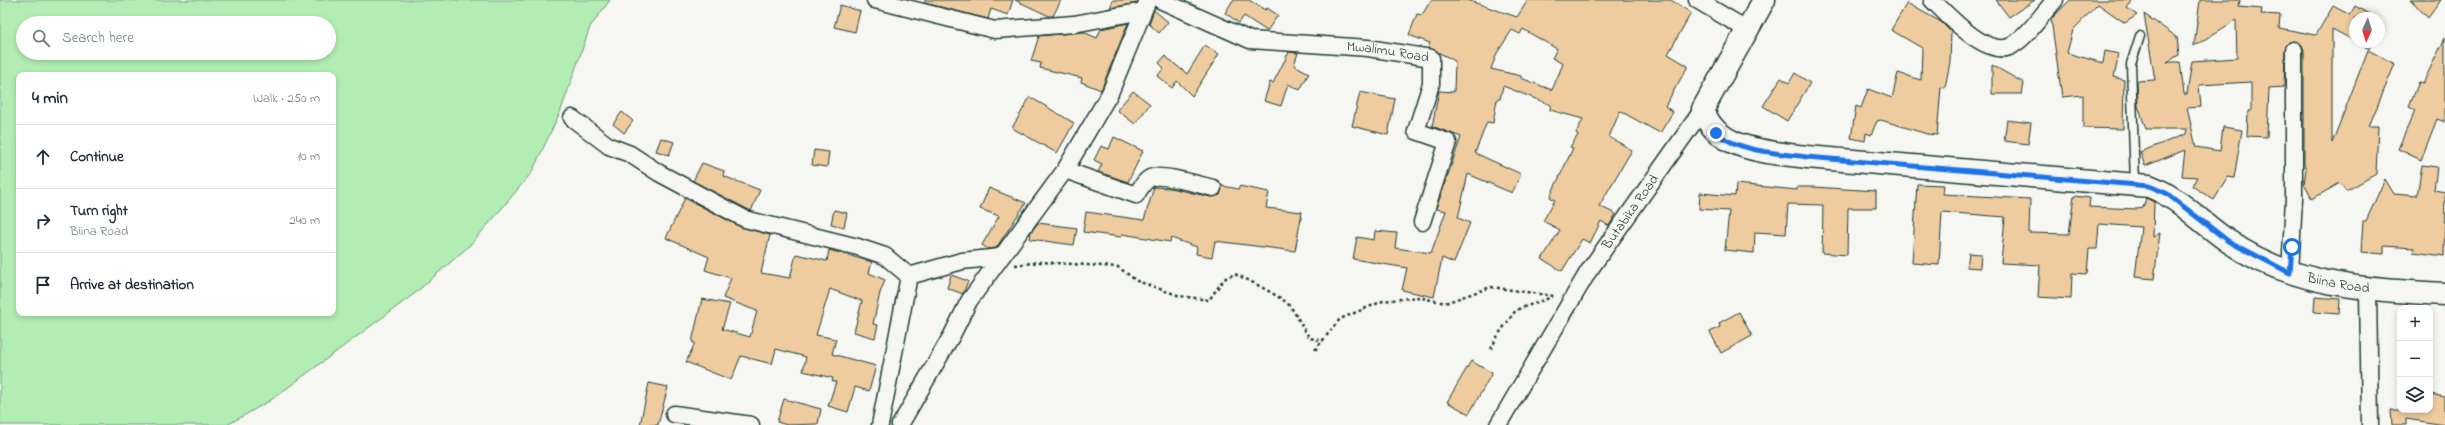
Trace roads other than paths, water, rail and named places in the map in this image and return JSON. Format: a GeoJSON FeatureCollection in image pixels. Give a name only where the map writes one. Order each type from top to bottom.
{"type":"FeatureCollection","features":[{"type":"Feature","properties":{"kind":"main road","name":"Butabika Road"},"geometry":{"type":"LineString","coordinates":[[1702,109],[1746,29],[1764,0]]}},
{"type":"Feature","properties":{"kind":"main road","name":"Biina Road"},"geometry":{"type":"LineString","coordinates":[[1702,109],[1705,118],[1720,136],[1729,141],[1770,152],[2149,186],[2166,193],[2228,241],[2290,273],[2368,290],[2445,294]]}},
{"type":"Feature","properties":{"kind":"street"},"geometry":{"type":"LineString","coordinates":[[875,0],[995,30],[1074,24],[1145,5]]}},
{"type":"Feature","properties":{"kind":"street","name":"Mwalimu Road"},"geometry":{"type":"LineString","coordinates":[[1160,0],[1250,40],[1368,48],[1431,58],[1431,84],[1416,131],[1448,142],[1422,222]]}},
{"type":"Feature","properties":{"kind":"street"},"geometry":{"type":"LineString","coordinates":[[1697,0],[1746,29]]}},
{"type":"Feature","properties":{"kind":"street"},"geometry":{"type":"LineString","coordinates":[[1932,0],[1974,39],[2001,48],[2012,46],[2020,40],[2055,0]]}},
{"type":"Feature","properties":{"kind":"street"},"geometry":{"type":"LineString","coordinates":[[900,425],[952,335],[968,301],[995,262],[1065,170],[1110,93],[1145,5]]}},
{"type":"Feature","properties":{"kind":"street"},"geometry":{"type":"LineString","coordinates":[[2290,273],[2294,198],[2294,50]]}},
{"type":"Feature","properties":{"kind":"street","name":"Butabika Road"},"geometry":{"type":"LineString","coordinates":[[1498,425],[1588,272],[1702,109]]}},
{"type":"Feature","properties":{"kind":"street"},"geometry":{"type":"LineString","coordinates":[[572,118],[609,146],[630,154],[659,173],[745,219],[858,247],[885,256],[909,276]]}},
{"type":"Feature","properties":{"kind":"street"},"geometry":{"type":"LineString","coordinates":[[1065,170],[1136,195],[1146,181],[1152,177],[1161,177],[1213,188]]}},
{"type":"Feature","properties":{"kind":"street"},"geometry":{"type":"LineString","coordinates":[[909,276],[962,261],[995,262]]}},
{"type":"Feature","properties":{"kind":"street"},"geometry":{"type":"LineString","coordinates":[[880,425],[909,276]]}},
{"type":"Feature","properties":{"kind":"street"},"geometry":{"type":"LineString","coordinates":[[2368,290],[2370,425]]}},
{"type":"Feature","properties":{"kind":"street"},"geometry":{"type":"LineString","coordinates":[[674,414],[751,425]]}},
{"type":"Feature","properties":{"kind":"lane"},"geometry":{"type":"LineString","coordinates":[[2135,184],[2131,64],[2140,36]]}}]}
